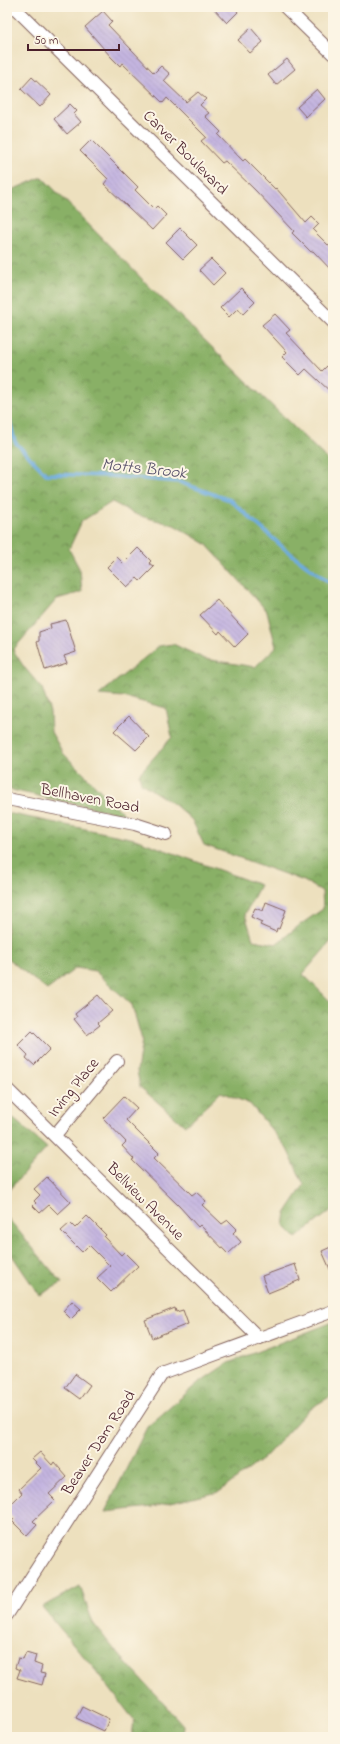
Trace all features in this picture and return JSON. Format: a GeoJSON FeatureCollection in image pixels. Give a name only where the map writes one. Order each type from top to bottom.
{"type":"FeatureCollection","features":[{"type":"Feature","properties":{"kind":"street","name":"Carver Boulevard"},"geometry":{"type":"LineString","coordinates":[[14,7],[333,322]]}},
{"type":"Feature","properties":{"kind":"street"},"geometry":{"type":"LineString","coordinates":[[285,7],[333,54]]}},
{"type":"Feature","properties":{"kind":"street","name":"Bellhaven Road"},"geometry":{"type":"LineString","coordinates":[[7,799],[135,824],[166,834]]}},
{"type":"Feature","properties":{"kind":"street","name":"Irving Place"},"geometry":{"type":"LineString","coordinates":[[55,1135],[117,1061]]}},
{"type":"Feature","properties":{"kind":"street","name":"Bellview Avenue"},"geometry":{"type":"LineString","coordinates":[[7,1089],[259,1338]]}},
{"type":"Feature","properties":{"kind":"street","name":"Beaver Dam Road"},"geometry":{"type":"LineString","coordinates":[[7,1616],[162,1374],[333,1311]]}},
{"type":"Feature","properties":{"kind":"green space"},"geometry":{"type":"Polygon","coordinates":[[[42,177],[148,285],[333,465],[333,939],[303,974],[333,1004],[333,1209],[296,1238],[284,1226],[286,1212],[304,1185],[286,1147],[250,1104],[221,1092],[185,1126],[140,1087],[137,1071],[142,1040],[132,1005],[95,971],[76,968],[47,990],[7,958],[7,813],[135,839],[260,885],[245,914],[253,940],[276,944],[323,909],[322,891],[304,881],[204,845],[192,820],[175,805],[141,783],[139,774],[172,737],[166,708],[124,697],[99,695],[159,646],[173,644],[205,659],[255,667],[276,647],[267,611],[206,544],[174,525],[137,515],[112,502],[82,521],[69,549],[80,570],[82,592],[57,599],[13,650],[24,667],[42,688],[50,712],[51,732],[63,753],[125,815],[7,789],[7,192],[42,177]]]}},
{"type":"Feature","properties":{"kind":"green space"},"geometry":{"type":"Polygon","coordinates":[[[7,1113],[47,1148],[7,1192],[7,1113]]]}},
{"type":"Feature","properties":{"kind":"green space"},"geometry":{"type":"Polygon","coordinates":[[[7,1217],[62,1283],[39,1295],[7,1248],[7,1217]]]}},
{"type":"Feature","properties":{"kind":"green space"},"geometry":{"type":"Polygon","coordinates":[[[333,1322],[333,1395],[309,1409],[264,1458],[219,1492],[152,1507],[105,1512],[147,1427],[198,1383],[228,1363],[333,1322]]]}},
{"type":"Feature","properties":{"kind":"green space"},"geometry":{"type":"Polygon","coordinates":[[[80,1586],[93,1623],[114,1649],[183,1725],[182,1737],[132,1737],[134,1720],[96,1671],[42,1607],[80,1586]]]}},
{"type":"Feature","properties":{"kind":"building"},"geometry":{"type":"Polygon","coordinates":[[[212,7],[234,7],[238,12],[227,23],[212,7]]]}},
{"type":"Feature","properties":{"kind":"building"},"geometry":{"type":"Polygon","coordinates":[[[103,11],[112,21],[108,25],[154,73],[161,66],[170,74],[164,81],[186,102],[198,92],[206,99],[200,105],[209,113],[205,116],[221,132],[218,135],[243,161],[245,159],[275,189],[276,188],[306,223],[312,217],[319,224],[313,230],[333,250],[333,272],[313,251],[311,252],[292,233],[294,231],[254,189],[225,161],[222,163],[201,141],[206,137],[167,98],[163,103],[122,63],[120,66],[111,57],[85,27],[103,11]]]}},
{"type":"Feature","properties":{"kind":"building"},"geometry":{"type":"Polygon","coordinates":[[[251,28],[263,42],[250,53],[238,40],[251,28]]]}},
{"type":"Feature","properties":{"kind":"building"},"geometry":{"type":"Polygon","coordinates":[[[287,59],[295,69],[276,85],[268,75],[287,59]]]}},
{"type":"Feature","properties":{"kind":"building"},"geometry":{"type":"Polygon","coordinates":[[[32,77],[51,95],[40,107],[21,89],[32,77]]]}},
{"type":"Feature","properties":{"kind":"building"},"geometry":{"type":"Polygon","coordinates":[[[317,89],[325,99],[306,117],[297,107],[317,89]]]}},
{"type":"Feature","properties":{"kind":"building"},"geometry":{"type":"Polygon","coordinates":[[[70,104],[77,111],[74,114],[81,122],[67,134],[54,119],[70,104]]]}},
{"type":"Feature","properties":{"kind":"building"},"geometry":{"type":"Polygon","coordinates":[[[91,140],[138,187],[135,190],[154,209],[157,206],[166,215],[152,230],[104,184],[108,179],[80,151],[91,140]]]}},
{"type":"Feature","properties":{"kind":"building"},"geometry":{"type":"Polygon","coordinates":[[[180,228],[197,245],[183,259],[166,242],[180,228]]]}},
{"type":"Feature","properties":{"kind":"building"},"geometry":{"type":"Polygon","coordinates":[[[211,259],[225,273],[213,285],[199,270],[211,259]]]}},
{"type":"Feature","properties":{"kind":"building"},"geometry":{"type":"Polygon","coordinates":[[[241,288],[255,302],[243,314],[238,308],[229,317],[220,308],[241,288]]]}},
{"type":"Feature","properties":{"kind":"building"},"geometry":{"type":"Polygon","coordinates":[[[275,314],[290,330],[286,333],[322,371],[327,366],[333,371],[333,394],[306,369],[300,375],[282,357],[287,352],[262,325],[275,314]]]}},
{"type":"Feature","properties":{"kind":"building"},"geometry":{"type":"Polygon","coordinates":[[[138,548],[151,561],[149,563],[154,567],[140,581],[137,578],[127,587],[107,567],[117,557],[123,563],[138,548]]]}},
{"type":"Feature","properties":{"kind":"building"},"geometry":{"type":"Polygon","coordinates":[[[217,600],[248,634],[235,647],[220,631],[218,634],[200,615],[217,600]]]}},
{"type":"Feature","properties":{"kind":"building"},"geometry":{"type":"Polygon","coordinates":[[[66,620],[76,652],[64,656],[67,663],[45,670],[37,642],[39,641],[39,632],[51,628],[50,624],[66,620]]]}},
{"type":"Feature","properties":{"kind":"building"},"geometry":{"type":"Polygon","coordinates":[[[129,716],[149,737],[136,750],[114,731],[129,716]]]}},
{"type":"Feature","properties":{"kind":"building"},"geometry":{"type":"Polygon","coordinates":[[[266,902],[286,910],[279,929],[277,928],[276,932],[260,925],[262,922],[251,917],[255,908],[263,911],[266,902]]]}},
{"type":"Feature","properties":{"kind":"building"},"geometry":{"type":"Polygon","coordinates":[[[98,995],[112,1011],[98,1023],[100,1025],[87,1035],[74,1019],[77,1017],[75,1014],[98,995]]]}},
{"type":"Feature","properties":{"kind":"building"},"geometry":{"type":"Polygon","coordinates":[[[32,1031],[50,1049],[34,1065],[26,1058],[28,1055],[18,1045],[32,1031]]]}},
{"type":"Feature","properties":{"kind":"building"},"geometry":{"type":"Polygon","coordinates":[[[124,1096],[137,1108],[126,1120],[159,1153],[154,1158],[192,1195],[196,1192],[206,1201],[202,1205],[222,1224],[228,1220],[237,1229],[233,1233],[241,1242],[228,1254],[200,1225],[198,1227],[179,1206],[132,1160],[134,1159],[122,1146],[126,1142],[103,1118],[124,1096]]]}},
{"type":"Feature","properties":{"kind":"building"},"geometry":{"type":"Polygon","coordinates":[[[47,1177],[71,1202],[58,1214],[49,1205],[40,1213],[33,1206],[36,1203],[34,1201],[40,1195],[34,1189],[47,1177]]]}},
{"type":"Feature","properties":{"kind":"building"},"geometry":{"type":"Polygon","coordinates":[[[87,1216],[106,1235],[104,1237],[121,1255],[124,1252],[138,1266],[111,1292],[97,1278],[110,1266],[89,1245],[82,1252],[61,1231],[70,1223],[75,1228],[87,1216]]]}},
{"type":"Feature","properties":{"kind":"building"},"geometry":{"type":"Polygon","coordinates":[[[333,1246],[333,1276],[322,1251],[333,1246]]]}},
{"type":"Feature","properties":{"kind":"building"},"geometry":{"type":"Polygon","coordinates":[[[295,1264],[300,1280],[268,1293],[262,1276],[295,1264]]]}},
{"type":"Feature","properties":{"kind":"building"},"geometry":{"type":"Polygon","coordinates":[[[72,1301],[81,1309],[71,1319],[63,1311],[72,1301]]]}},
{"type":"Feature","properties":{"kind":"building"},"geometry":{"type":"Polygon","coordinates":[[[175,1308],[176,1312],[183,1310],[188,1324],[152,1338],[145,1320],[175,1308]]]}},
{"type":"Feature","properties":{"kind":"building"},"geometry":{"type":"Polygon","coordinates":[[[75,1374],[90,1385],[80,1399],[65,1388],[75,1374]]]}},
{"type":"Feature","properties":{"kind":"building"},"geometry":{"type":"Polygon","coordinates":[[[40,1452],[52,1465],[54,1462],[67,1477],[49,1494],[55,1500],[33,1521],[37,1525],[27,1536],[12,1521],[14,1519],[7,1512],[7,1508],[22,1493],[19,1489],[41,1468],[32,1459],[40,1452]]]}},
{"type":"Feature","properties":{"kind":"building"},"geometry":{"type":"Polygon","coordinates":[[[26,1652],[36,1655],[34,1663],[42,1666],[40,1673],[45,1674],[42,1685],[17,1678],[20,1670],[15,1668],[18,1658],[23,1659],[26,1652]]]}},
{"type":"Feature","properties":{"kind":"building"},"geometry":{"type":"Polygon","coordinates":[[[82,1706],[109,1719],[104,1731],[76,1718],[82,1706]]]}},
{"type":"Feature","properties":{"kind":"waterway","name":"Motts Brook"},"geometry":{"type":"LineString","coordinates":[[7,410],[15,442],[46,474],[110,476],[179,482],[230,500],[286,550],[333,585]]}}]}
